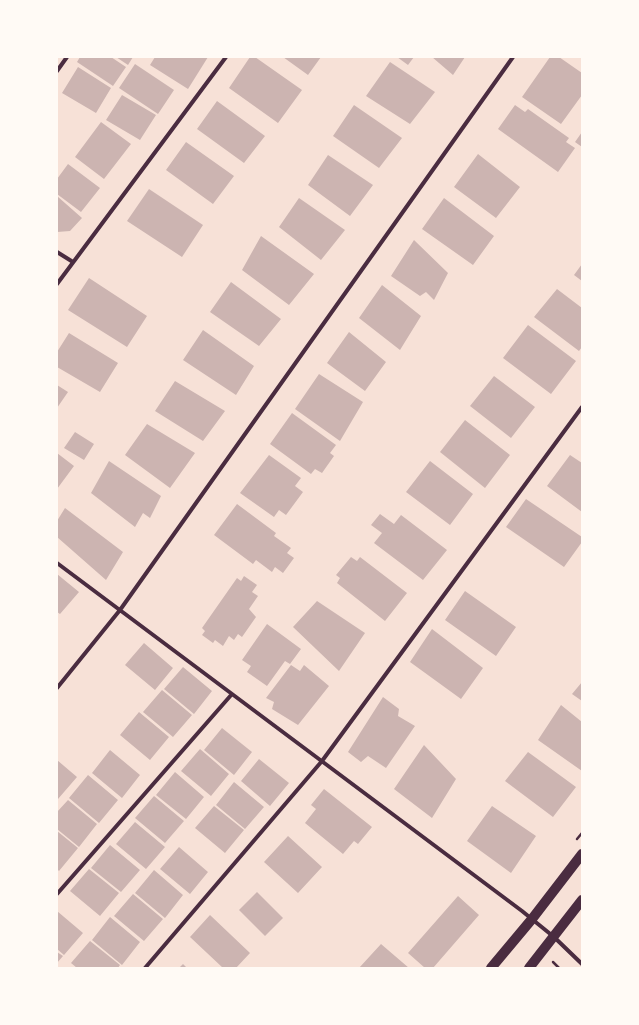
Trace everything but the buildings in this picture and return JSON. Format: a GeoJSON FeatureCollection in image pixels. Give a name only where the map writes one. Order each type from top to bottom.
{"type":"FeatureCollection","features":[{"type":"Feature","properties":{"kind":"main road"},"geometry":{"type":"LineString","coordinates":[[492,968],[582,854]]}},
{"type":"Feature","properties":{"kind":"main road"},"geometry":{"type":"LineString","coordinates":[[529,968],[582,900]]}},
{"type":"Feature","properties":{"kind":"street"},"geometry":{"type":"LineString","coordinates":[[57,71],[67,57]]}},
{"type":"Feature","properties":{"kind":"street"},"geometry":{"type":"LineString","coordinates":[[57,284],[226,57]]}},
{"type":"Feature","properties":{"kind":"street"},"geometry":{"type":"LineString","coordinates":[[57,688],[120,610],[513,57]]}},
{"type":"Feature","properties":{"kind":"street"},"geometry":{"type":"LineString","coordinates":[[57,252],[73,262]]}},
{"type":"Feature","properties":{"kind":"street"},"geometry":{"type":"LineString","coordinates":[[145,968],[322,761],[582,407]]}},
{"type":"Feature","properties":{"kind":"street"},"geometry":{"type":"LineString","coordinates":[[57,563],[532,919],[554,937],[582,964]]}},
{"type":"Feature","properties":{"kind":"street"},"geometry":{"type":"LineString","coordinates":[[57,894],[232,694]]}}]}
